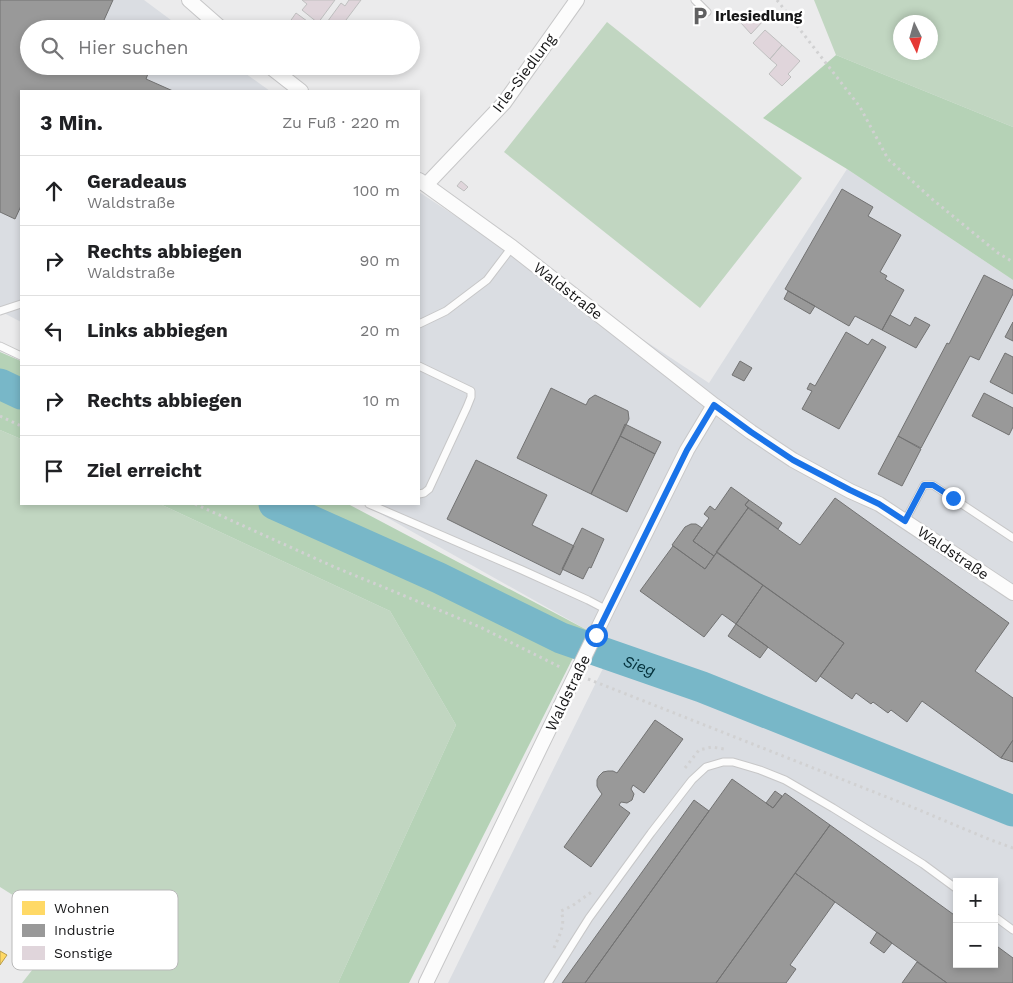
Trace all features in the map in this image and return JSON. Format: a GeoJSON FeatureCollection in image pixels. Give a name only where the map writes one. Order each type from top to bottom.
{"type":"FeatureCollection","features":[{"type":"Feature","properties":{"kind":"street"},"geometry":{"type":"LineString","coordinates":[[190,0],[212,20]]}},
{"type":"Feature","properties":{"kind":"street","name":"Irle-Siedlung"},"geometry":{"type":"LineString","coordinates":[[422,183],[504,103],[577,0]]}},
{"type":"Feature","properties":{"kind":"street"},"geometry":{"type":"LineString","coordinates":[[281,75],[300,90]]}},
{"type":"Feature","properties":{"kind":"street","name":"Waldstraße"},"geometry":{"type":"LineString","coordinates":[[422,183],[512,248],[751,432],[793,460],[879,504],[1013,592]]}},
{"type":"Feature","properties":{"kind":"street","name":"Waldstraße"},"geometry":{"type":"LineString","coordinates":[[426,983],[607,610],[687,450],[714,405]]}},
{"type":"Feature","properties":{"kind":"lane"},"geometry":{"type":"LineString","coordinates":[[695,0],[707,12]]}},
{"type":"Feature","properties":{"kind":"lane"},"geometry":{"type":"LineString","coordinates":[[420,324],[446,312],[487,280],[512,248]]}},
{"type":"Feature","properties":{"kind":"lane"},"geometry":{"type":"LineString","coordinates":[[0,311],[20,304]]}},
{"type":"Feature","properties":{"kind":"lane"},"geometry":{"type":"LineString","coordinates":[[0,346],[20,356]]}},
{"type":"Feature","properties":{"kind":"lane"},"geometry":{"type":"LineString","coordinates":[[420,366],[471,391],[467,407],[429,489],[420,494]]}},
{"type":"Feature","properties":{"kind":"lane"},"geometry":{"type":"LineString","coordinates":[[905,521],[924,485],[933,485],[1013,538]]}},
{"type":"Feature","properties":{"kind":"lane"},"geometry":{"type":"LineString","coordinates":[[371,505],[522,570],[607,610]]}},
{"type":"Feature","properties":{"kind":"lane"},"geometry":{"type":"LineString","coordinates":[[548,983],[589,918],[692,780],[706,767],[723,762],[733,762],[785,780],[923,864],[953,886]]}},
{"type":"Feature","properties":{"kind":"lane"},"geometry":{"type":"LineString","coordinates":[[998,919],[1013,930]]}},
{"type":"Feature","properties":{"kind":"path"},"geometry":{"type":"LineString","coordinates":[[777,0],[860,107],[888,159],[932,199],[998,253],[1013,262]]}},
{"type":"Feature","properties":{"kind":"path"},"geometry":{"type":"LineString","coordinates":[[0,416],[20,426]]}},
{"type":"Feature","properties":{"kind":"path"},"geometry":{"type":"LineString","coordinates":[[197,505],[332,566],[579,670],[1013,848]]}},
{"type":"Feature","properties":{"kind":"path"},"geometry":{"type":"LineString","coordinates":[[683,772],[699,750],[712,747],[727,750]]}},
{"type":"Feature","properties":{"kind":"path"},"geometry":{"type":"LineString","coordinates":[[553,950],[563,927],[564,918],[561,911],[572,906],[594,890]]}},
{"type":"Feature","properties":{"kind":"shaded area"},"geometry":{"type":"Polygon","coordinates":[[[0,0],[144,0],[171,20],[20,20],[20,75],[248,75],[269,90],[20,90],[20,321],[0,311],[0,0]]]}},
{"type":"Feature","properties":{"kind":"shaded area"},"geometry":{"type":"Polygon","coordinates":[[[847,169],[1013,280],[1013,983],[448,983],[613,648],[596,635],[365,505],[420,505],[420,193],[709,383],[847,169]]]}},
{"type":"Feature","properties":{"kind":"green space"},"geometry":{"type":"Polygon","coordinates":[[[814,0],[1013,0],[1013,127],[836,55],[814,0]]]}},
{"type":"Feature","properties":{"kind":"green space"},"geometry":{"type":"Polygon","coordinates":[[[607,22],[802,178],[700,308],[504,152],[607,22]]]}},
{"type":"Feature","properties":{"kind":"green space"},"geometry":{"type":"Polygon","coordinates":[[[836,55],[1013,127],[1013,280],[847,169],[763,118],[836,55]]]}},
{"type":"Feature","properties":{"kind":"green space"},"geometry":{"type":"Polygon","coordinates":[[[0,352],[20,361],[20,439],[0,430],[0,352]]]}},
{"type":"Feature","properties":{"kind":"green space"},"geometry":{"type":"Polygon","coordinates":[[[0,430],[20,439],[20,505],[162,505],[390,611],[456,725],[338,983],[22,983],[32,970],[178,970],[178,890],[12,890],[12,895],[0,887],[0,430]]]}},
{"type":"Feature","properties":{"kind":"green space"},"geometry":{"type":"Polygon","coordinates":[[[162,505],[350,505],[587,630],[409,983],[338,983],[456,725],[390,611],[162,505]]]}},
{"type":"Feature","properties":{"kind":"building: Wohnen"},"geometry":{"type":"Polygon","coordinates":[[[0,951],[7,955],[0,965],[0,951]]]}},
{"type":"Feature","properties":{"kind":"building: Industrie"},"geometry":{"type":"Polygon","coordinates":[[[0,0],[113,0],[104,20],[20,20],[20,75],[148,75],[146,79],[171,90],[20,90],[20,208],[15,219],[0,212],[0,0]]]}},
{"type":"Feature","properties":{"kind":"building: Industrie"},"geometry":{"type":"Polygon","coordinates":[[[842,189],[873,207],[868,216],[901,235],[880,272],[887,276],[885,279],[904,290],[882,330],[855,316],[849,326],[785,289],[842,189]]]}},
{"type":"Feature","properties":{"kind":"building: Industrie"},"geometry":{"type":"Polygon","coordinates":[[[984,275],[1013,290],[1013,294],[979,360],[970,356],[921,448],[898,436],[947,343],[949,344],[984,275]]]}},
{"type":"Feature","properties":{"kind":"building: Industrie"},"geometry":{"type":"Polygon","coordinates":[[[788,291],[815,306],[810,314],[784,299],[788,291]]]}},
{"type":"Feature","properties":{"kind":"building: Industrie"},"geometry":{"type":"Polygon","coordinates":[[[890,315],[910,326],[915,317],[930,325],[916,348],[882,330],[890,315]]]}},
{"type":"Feature","properties":{"kind":"building: Industrie"},"geometry":{"type":"Polygon","coordinates":[[[1013,322],[1013,341],[1005,337],[1013,322]]]}},
{"type":"Feature","properties":{"kind":"building: Industrie"},"geometry":{"type":"Polygon","coordinates":[[[846,332],[868,345],[872,339],[886,347],[839,429],[802,409],[812,391],[807,389],[810,383],[815,386],[846,332]]]}},
{"type":"Feature","properties":{"kind":"building: Industrie"},"geometry":{"type":"Polygon","coordinates":[[[1005,353],[1013,357],[1013,394],[990,382],[1005,353]]]}},
{"type":"Feature","properties":{"kind":"building: Industrie"},"geometry":{"type":"Polygon","coordinates":[[[740,361],[752,368],[744,381],[732,375],[740,361]]]}},
{"type":"Feature","properties":{"kind":"building: Industrie"},"geometry":{"type":"Polygon","coordinates":[[[551,388],[586,405],[589,399],[595,395],[628,411],[629,419],[591,494],[517,458],[551,388]]]}},
{"type":"Feature","properties":{"kind":"building: Industrie"},"geometry":{"type":"Polygon","coordinates":[[[984,393],[1013,408],[1013,427],[1009,435],[972,416],[984,393]]]}},
{"type":"Feature","properties":{"kind":"building: Industrie"},"geometry":{"type":"Polygon","coordinates":[[[625,424],[661,442],[655,454],[620,436],[625,424]]]}},
{"type":"Feature","properties":{"kind":"building: Industrie"},"geometry":{"type":"Polygon","coordinates":[[[620,436],[655,454],[627,512],[591,494],[620,436]]]}},
{"type":"Feature","properties":{"kind":"building: Industrie"},"geometry":{"type":"Polygon","coordinates":[[[898,436],[921,449],[902,486],[878,474],[898,436]]]}},
{"type":"Feature","properties":{"kind":"building: Industrie"},"geometry":{"type":"Polygon","coordinates":[[[476,460],[547,495],[532,525],[574,546],[560,575],[447,519],[476,460]]]}},
{"type":"Feature","properties":{"kind":"building: Industrie"},"geometry":{"type":"Polygon","coordinates":[[[731,487],[749,500],[745,505],[748,508],[714,556],[693,541],[709,518],[704,514],[710,506],[715,510],[731,487]]]}},
{"type":"Feature","properties":{"kind":"building: Industrie"},"geometry":{"type":"Polygon","coordinates":[[[835,498],[1009,623],[975,671],[1013,698],[1013,740],[1001,758],[922,701],[907,722],[891,710],[888,713],[856,693],[852,699],[820,676],[844,643],[716,552],[748,508],[800,545],[835,498]]]}},
{"type":"Feature","properties":{"kind":"building: Industrie"},"geometry":{"type":"Polygon","coordinates":[[[749,500],[782,523],[778,529],[745,505],[749,500]]]}},
{"type":"Feature","properties":{"kind":"building: Industrie"},"geometry":{"type":"Polygon","coordinates":[[[696,524],[702,528],[693,541],[714,556],[705,569],[672,545],[685,527],[696,524]]]}},
{"type":"Feature","properties":{"kind":"building: Industrie"},"geometry":{"type":"Polygon","coordinates":[[[582,528],[604,539],[591,568],[589,567],[583,579],[562,569],[582,528]]]}},
{"type":"Feature","properties":{"kind":"building: Industrie"},"geometry":{"type":"Polygon","coordinates":[[[673,546],[705,569],[717,552],[763,585],[736,624],[722,614],[704,637],[640,591],[673,546]]]}},
{"type":"Feature","properties":{"kind":"building: Industrie"},"geometry":{"type":"Polygon","coordinates":[[[763,585],[844,643],[816,682],[736,624],[763,585]]]}},
{"type":"Feature","properties":{"kind":"building: Industrie"},"geometry":{"type":"Polygon","coordinates":[[[736,624],[768,647],[760,658],[728,636],[736,624]]]}},
{"type":"Feature","properties":{"kind":"building: Industrie"},"geometry":{"type":"Polygon","coordinates":[[[655,720],[683,739],[644,793],[633,785],[631,789],[634,794],[632,800],[627,803],[621,802],[619,805],[630,813],[591,867],[564,847],[602,794],[597,786],[599,776],[603,772],[608,771],[617,773],[655,720]]]}},
{"type":"Feature","properties":{"kind":"building: Industrie"},"geometry":{"type":"Polygon","coordinates":[[[1013,740],[1013,762],[1001,758],[1013,740]]]}},
{"type":"Feature","properties":{"kind":"building: Industrie"},"geometry":{"type":"Polygon","coordinates":[[[732,779],[773,808],[785,793],[830,825],[716,983],[585,983],[732,779]]]}},
{"type":"Feature","properties":{"kind":"building: Industrie"},"geometry":{"type":"Polygon","coordinates":[[[775,791],[782,796],[773,808],[766,803],[775,791]]]}},
{"type":"Feature","properties":{"kind":"building: Industrie"},"geometry":{"type":"Polygon","coordinates":[[[694,800],[709,811],[585,983],[562,983],[694,800]]]}},
{"type":"Feature","properties":{"kind":"building: Industrie"},"geometry":{"type":"Polygon","coordinates":[[[830,825],[953,914],[953,968],[998,968],[998,947],[1013,958],[1013,983],[947,983],[795,873],[830,825]]]}},
{"type":"Feature","properties":{"kind":"building: Industrie"},"geometry":{"type":"Polygon","coordinates":[[[795,873],[835,902],[790,965],[796,969],[786,983],[716,983],[795,873]]]}},
{"type":"Feature","properties":{"kind":"building: Industrie"},"geometry":{"type":"Polygon","coordinates":[[[877,932],[892,943],[884,953],[870,943],[877,932]]]}},
{"type":"Feature","properties":{"kind":"building: Industrie"},"geometry":{"type":"Polygon","coordinates":[[[917,962],[947,983],[902,983],[917,962]]]}},
{"type":"Feature","properties":{"kind":"building: Sonstige"},"geometry":{"type":"Polygon","coordinates":[[[302,0],[335,0],[320,20],[314,20],[302,10],[307,4],[302,0]]]}},
{"type":"Feature","properties":{"kind":"building: Sonstige"},"geometry":{"type":"Polygon","coordinates":[[[349,0],[361,0],[346,20],[329,20],[341,3],[345,6],[349,0]]]}},
{"type":"Feature","properties":{"kind":"building: Sonstige"},"geometry":{"type":"Polygon","coordinates":[[[753,10],[764,20],[751,34],[741,23],[753,10]]]}},
{"type":"Feature","properties":{"kind":"building: Sonstige"},"geometry":{"type":"Polygon","coordinates":[[[296,13],[306,20],[291,20],[296,13]]]}},
{"type":"Feature","properties":{"kind":"building: Sonstige"},"geometry":{"type":"Polygon","coordinates":[[[765,30],[782,45],[770,59],[753,43],[765,30]]]}},
{"type":"Feature","properties":{"kind":"building: Sonstige"},"geometry":{"type":"Polygon","coordinates":[[[782,45],[800,61],[788,74],[791,77],[782,86],[769,74],[777,65],[770,59],[782,45]]]}},
{"type":"Feature","properties":{"kind":"building: Sonstige"},"geometry":{"type":"Polygon","coordinates":[[[461,181],[468,187],[464,191],[457,186],[461,181]]]}},
{"type":"Feature","properties":{"kind":"waterway","name":"Sieg"},"geometry":{"type":"LineString","coordinates":[[0,384],[20,394]]}},
{"type":"Feature","properties":{"kind":"waterway","name":"Sieg"},"geometry":{"type":"LineString","coordinates":[[276,505],[439,578],[561,638],[702,687],[1013,811]]}},
{"type":"Feature","properties":{"kind":"place","name":"Irlesiedlung"},"geometry":{"type":"Point","coordinates":[700,16]}},
{"type":"Feature","properties":{"kind":"route"},"geometry":{"type":"LineString","coordinates":[[596,635],[687,450],[714,405],[793,460],[879,504],[905,521],[924,485],[933,485],[953,498]]}}]}
